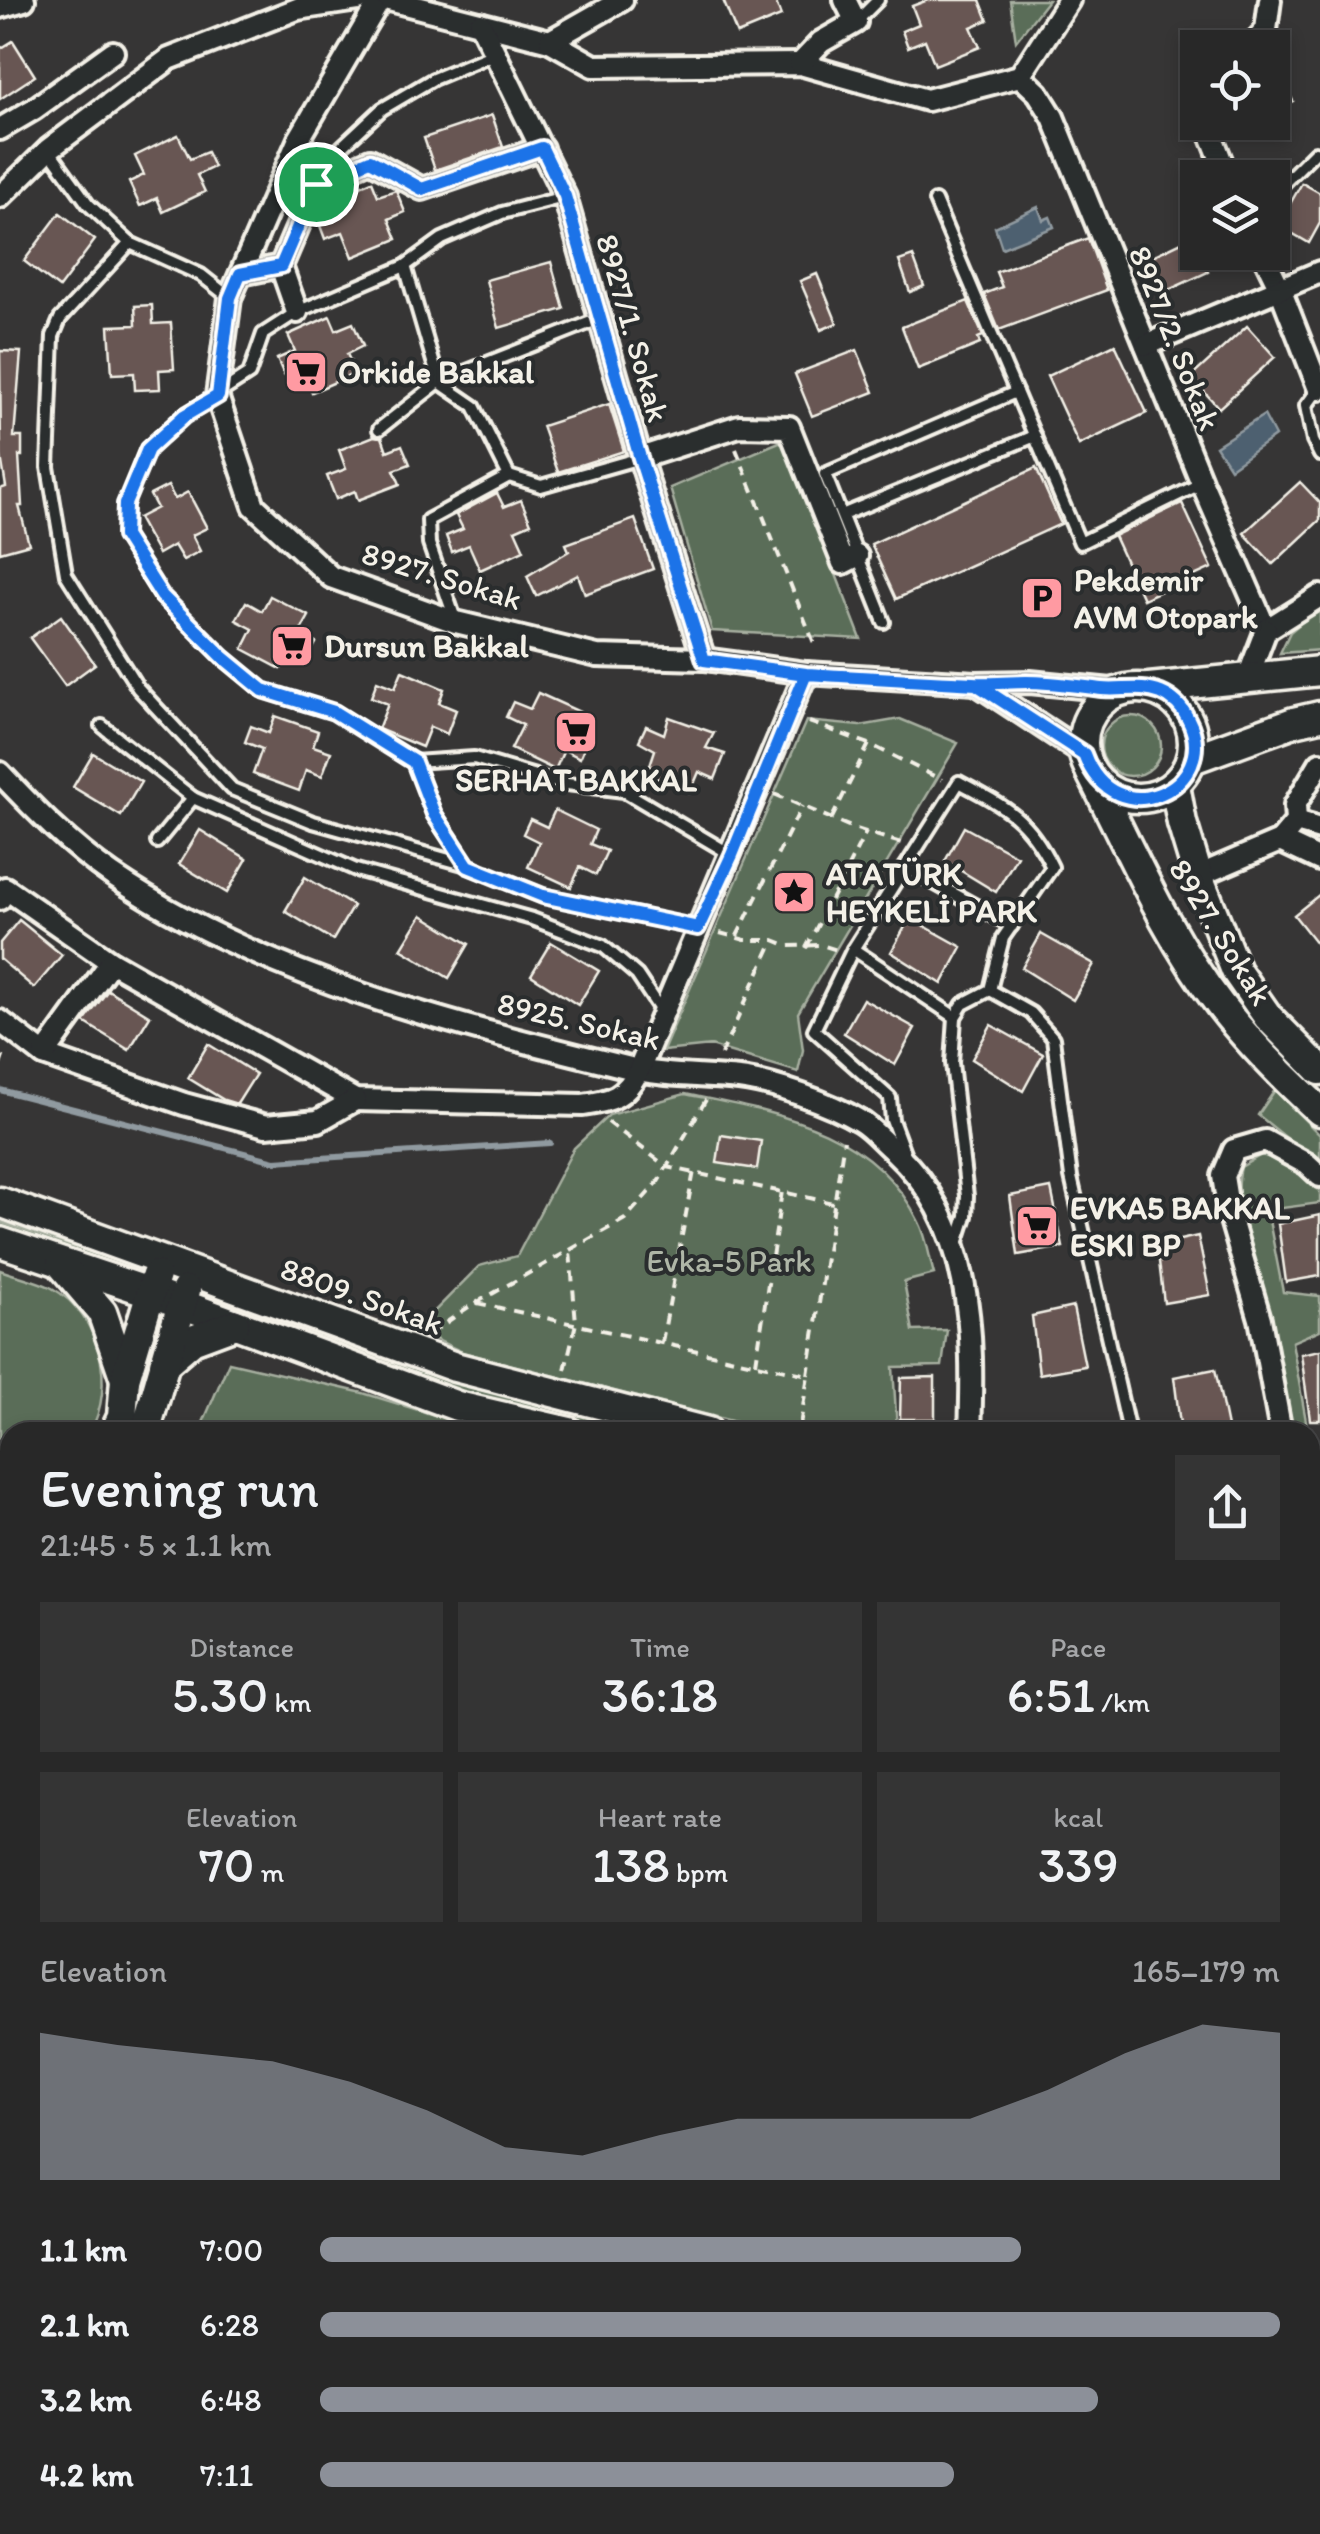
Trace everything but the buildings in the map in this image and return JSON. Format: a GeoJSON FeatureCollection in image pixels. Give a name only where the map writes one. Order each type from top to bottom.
{"type":"FeatureCollection","features":[{"type":"Feature","properties":{"kind":"street"},"geometry":{"type":"LineString","coordinates":[[0,7],[24,0]]}},
{"type":"Feature","properties":{"kind":"street"},"geometry":{"type":"LineString","coordinates":[[0,197],[49,149],[169,59],[314,2],[358,0]]}},
{"type":"Feature","properties":{"kind":"street","name":"8927. Sokak"},"geometry":{"type":"LineString","coordinates":[[380,0],[344,57],[289,163],[230,298],[218,396],[254,506],[331,577],[456,622],[597,656],[704,660],[806,674],[1135,689]]}},
{"type":"Feature","properties":{"kind":"street"},"geometry":{"type":"LineString","coordinates":[[389,0],[550,40],[594,66],[800,64],[928,100],[1020,76],[1069,0]]}},
{"type":"Feature","properties":{"kind":"street"},"geometry":{"type":"LineString","coordinates":[[550,40],[622,0]]}},
{"type":"Feature","properties":{"kind":"street"},"geometry":{"type":"LineString","coordinates":[[800,64],[821,42],[856,22],[846,0]]}},
{"type":"Feature","properties":{"kind":"street"},"geometry":{"type":"LineString","coordinates":[[1266,30],[1270,0]]}},
{"type":"Feature","properties":{"kind":"street","name":"8927/1. Sokak"},"geometry":{"type":"LineString","coordinates":[[480,23],[565,196],[640,458],[704,660]]}},
{"type":"Feature","properties":{"kind":"street"},"geometry":{"type":"LineString","coordinates":[[0,129],[113,52]]}},
{"type":"Feature","properties":{"kind":"street","name":"8927/2. Sokak"},"geometry":{"type":"LineString","coordinates":[[1020,76],[1038,93],[1052,117],[1266,630]]}},
{"type":"Feature","properties":{"kind":"street"},"geometry":{"type":"LineString","coordinates":[[297,312],[281,266],[316,184],[370,160],[422,189],[542,148]]}},
{"type":"Feature","properties":{"kind":"street"},"geometry":{"type":"LineString","coordinates":[[240,274],[281,266]]}},
{"type":"Feature","properties":{"kind":"street"},"geometry":{"type":"LineString","coordinates":[[1271,270],[1319,388]]}},
{"type":"Feature","properties":{"kind":"street"},"geometry":{"type":"LineString","coordinates":[[1146,345],[1320,272]]}},
{"type":"Feature","properties":{"kind":"street"},"geometry":{"type":"LineString","coordinates":[[640,458],[739,426],[789,427],[843,562],[858,556]]}},
{"type":"Feature","properties":{"kind":"street"},"geometry":{"type":"LineString","coordinates":[[1248,677],[1266,630],[1320,596]]}},
{"type":"Feature","properties":{"kind":"street"},"geometry":{"type":"LineString","coordinates":[[1135,689],[1166,695],[1181,707],[1194,741],[1192,759],[1184,776],[1153,797],[1134,799],[1116,795],[1101,785],[1087,762],[1083,736],[1099,704],[1135,689],[1320,671]]}},
{"type":"Feature","properties":{"kind":"street"},"geometry":{"type":"LineString","coordinates":[[0,898],[6,888],[110,962],[355,1100],[583,1104],[614,1101],[629,1090],[662,1011],[703,929],[806,674]]}},
{"type":"Feature","properties":{"kind":"street"},"geometry":{"type":"LineString","coordinates":[[976,684],[1087,762]]}},
{"type":"Feature","properties":{"kind":"street"},"geometry":{"type":"LineString","coordinates":[[1192,759],[1320,716]]}},
{"type":"Feature","properties":{"kind":"street","name":"8927. Sokak"},"geometry":{"type":"LineString","coordinates":[[1087,762],[1170,926],[1218,1004],[1279,1074],[1320,1111]]}},
{"type":"Feature","properties":{"kind":"street"},"geometry":{"type":"LineString","coordinates":[[1198,876],[1280,841],[1296,822],[1296,805],[1320,763]]}},
{"type":"Feature","properties":{"kind":"street","name":"8925. Sokak"},"geometry":{"type":"LineString","coordinates":[[0,773],[48,825],[111,874],[240,949],[419,1010],[639,1070],[744,1079],[793,1093],[862,1122],[909,1165],[946,1218],[966,1291],[970,1422]]}},
{"type":"Feature","properties":{"kind":"street","name":"8927. Sokak"},"geometry":{"type":"LineString","coordinates":[[1175,784],[1198,876],[1236,971],[1268,1017],[1320,1070]]}},
{"type":"Feature","properties":{"kind":"street"},"geometry":{"type":"LineString","coordinates":[[1296,822],[1320,829]]}},
{"type":"Feature","properties":{"kind":"street"},"geometry":{"type":"LineString","coordinates":[[1280,841],[1320,860]]}},
{"type":"Feature","properties":{"kind":"street"},"geometry":{"type":"LineString","coordinates":[[44,1055],[110,962]]}},
{"type":"Feature","properties":{"kind":"street"},"geometry":{"type":"LineString","coordinates":[[0,1021],[44,1055],[184,1104],[266,1126],[318,1120],[355,1100]]}},
{"type":"Feature","properties":{"kind":"street"},"geometry":{"type":"LineString","coordinates":[[1278,1422],[1260,1319],[1229,1213],[1224,1176],[1234,1150],[1265,1141],[1307,1164],[1320,1176]]}},
{"type":"Feature","properties":{"kind":"street","name":"8809. Sokak"},"geometry":{"type":"LineString","coordinates":[[0,1202],[455,1366],[670,1422]]}},
{"type":"Feature","properties":{"kind":"street"},"geometry":{"type":"LineString","coordinates":[[0,1242],[152,1293],[456,1406],[526,1422]]}},
{"type":"Feature","properties":{"kind":"street"},"geometry":{"type":"LineString","coordinates":[[120,1422],[125,1378],[159,1260]]}},
{"type":"Feature","properties":{"kind":"street"},"geometry":{"type":"LineString","coordinates":[[61,1264],[102,1312],[125,1378]]}},
{"type":"Feature","properties":{"kind":"street"},"geometry":{"type":"LineString","coordinates":[[148,1422],[190,1272]]}},
{"type":"Feature","properties":{"kind":"street"},"geometry":{"type":"LineString","coordinates":[[162,1365],[192,1340],[235,1324]]}},
{"type":"Feature","properties":{"kind":"lane"},"geometry":{"type":"LineString","coordinates":[[856,22],[878,0]]}},
{"type":"Feature","properties":{"kind":"lane"},"geometry":{"type":"LineString","coordinates":[[289,163],[336,152],[382,109],[433,79],[496,53]]}},
{"type":"Feature","properties":{"kind":"lane"},"geometry":{"type":"LineString","coordinates":[[49,149],[88,204],[130,243],[201,275],[230,298]]}},
{"type":"Feature","properties":{"kind":"lane"},"geometry":{"type":"LineString","coordinates":[[1290,176],[1315,152]]}},
{"type":"Feature","properties":{"kind":"lane"},"geometry":{"type":"LineString","coordinates":[[565,196],[502,213],[442,239],[405,266],[297,312],[262,334],[249,374],[184,416],[148,449],[125,504],[124,536],[162,596],[223,657],[263,690],[334,712],[414,762],[474,758],[559,783],[624,792],[732,855]]}},
{"type":"Feature","properties":{"kind":"lane"},"geometry":{"type":"LineString","coordinates":[[936,200],[1080,543],[1202,484]]}},
{"type":"Feature","properties":{"kind":"lane"},"geometry":{"type":"LineString","coordinates":[[130,243],[60,319],[53,336],[48,466],[66,574],[138,688],[232,790],[313,822],[468,866],[543,896],[703,929]]}},
{"type":"Feature","properties":{"kind":"lane"},"geometry":{"type":"LineString","coordinates":[[405,266],[440,382],[474,406],[509,476],[540,486],[640,458]]}},
{"type":"Feature","properties":{"kind":"lane"},"geometry":{"type":"LineString","coordinates":[[379,430],[440,382],[600,320]]}},
{"type":"Feature","properties":{"kind":"lane"},"geometry":{"type":"LineString","coordinates":[[1319,388],[1306,406],[1320,456]]}},
{"type":"Feature","properties":{"kind":"lane"},"geometry":{"type":"LineString","coordinates":[[884,622],[826,474],[1016,392]]}},
{"type":"Feature","properties":{"kind":"lane"},"geometry":{"type":"LineString","coordinates":[[842,515],[1035,436]]}},
{"type":"Feature","properties":{"kind":"lane"},"geometry":{"type":"LineString","coordinates":[[456,622],[429,544],[428,520],[509,476]]}},
{"type":"Feature","properties":{"kind":"lane"},"geometry":{"type":"LineString","coordinates":[[102,726],[193,798],[356,870],[532,919],[603,946],[637,975],[662,1011]]}},
{"type":"Feature","properties":{"kind":"lane"},"geometry":{"type":"LineString","coordinates":[[414,762],[434,814],[468,866]]}},
{"type":"Feature","properties":{"kind":"lane"},"geometry":{"type":"LineString","coordinates":[[909,1165],[892,1120],[890,1098],[814,1030],[847,951],[959,782],[1010,809],[1042,847],[1052,867],[1003,938],[990,990],[962,1004],[954,1017],[952,1063],[967,1196],[966,1216],[956,1247]]}},
{"type":"Feature","properties":{"kind":"lane"},"geometry":{"type":"LineString","coordinates":[[157,842],[193,798]]}},
{"type":"Feature","properties":{"kind":"lane"},"geometry":{"type":"LineString","coordinates":[[905,866],[1012,926]]}},
{"type":"Feature","properties":{"kind":"lane"},"geometry":{"type":"LineString","coordinates":[[847,951],[954,1017]]}},
{"type":"Feature","properties":{"kind":"lane"},"geometry":{"type":"LineString","coordinates":[[990,990],[1032,1013],[1053,1038],[1072,1178],[1127,1422]]}},
{"type":"Feature","properties":{"kind":"path"},"geometry":{"type":"LineString","coordinates":[[728,430],[816,648]]}},
{"type":"Feature","properties":{"kind":"path"},"geometry":{"type":"LineString","coordinates":[[798,718],[869,744],[942,780]]}},
{"type":"Feature","properties":{"kind":"path"},"geometry":{"type":"LineString","coordinates":[[832,818],[869,744]]}},
{"type":"Feature","properties":{"kind":"path"},"geometry":{"type":"LineString","coordinates":[[768,792],[904,844]]}},
{"type":"Feature","properties":{"kind":"path"},"geometry":{"type":"LineString","coordinates":[[737,936],[802,806]]}},
{"type":"Feature","properties":{"kind":"path"},"geometry":{"type":"LineString","coordinates":[[806,948],[866,832]]}},
{"type":"Feature","properties":{"kind":"path"},"geometry":{"type":"LineString","coordinates":[[703,929],[746,940],[774,940],[806,948],[821,944],[847,951]]}},
{"type":"Feature","properties":{"kind":"path"},"geometry":{"type":"LineString","coordinates":[[721,1055],[774,940]]}},
{"type":"Feature","properties":{"kind":"path"},"geometry":{"type":"LineString","coordinates":[[423,1338],[477,1302],[625,1219],[658,1182],[707,1098]]}},
{"type":"Feature","properties":{"kind":"path"},"geometry":{"type":"LineString","coordinates":[[605,1120],[667,1167],[834,1203]]}},
{"type":"Feature","properties":{"kind":"path"},"geometry":{"type":"LineString","coordinates":[[800,1422],[844,1140]]}},
{"type":"Feature","properties":{"kind":"path"},"geometry":{"type":"LineString","coordinates":[[662,1342],[694,1171]]}},
{"type":"Feature","properties":{"kind":"path"},"geometry":{"type":"LineString","coordinates":[[756,1363],[782,1191]]}},
{"type":"Feature","properties":{"kind":"path"},"geometry":{"type":"LineString","coordinates":[[562,1380],[576,1323],[570,1250]]}},
{"type":"Feature","properties":{"kind":"path"},"geometry":{"type":"LineString","coordinates":[[477,1302],[808,1374]]}},
{"type":"Feature","properties":{"kind":"green space"},"geometry":{"type":"Polygon","coordinates":[[[1010,0],[1048,0],[1016,41],[1010,0]]]}},
{"type":"Feature","properties":{"kind":"green space"},"geometry":{"type":"Polygon","coordinates":[[[784,440],[861,639],[712,631],[670,488],[784,440]]]}},
{"type":"Feature","properties":{"kind":"green space"},"geometry":{"type":"Polygon","coordinates":[[[1320,607],[1320,650],[1280,653],[1290,632],[1320,607]]]}},
{"type":"Feature","properties":{"kind":"green space"},"geometry":{"type":"Polygon","coordinates":[[[1131,716],[1152,725],[1161,746],[1152,767],[1131,776],[1110,767],[1101,746],[1110,725],[1131,716]]]}},
{"type":"Feature","properties":{"kind":"green space"},"geometry":{"type":"Polygon","coordinates":[[[900,719],[958,743],[798,1013],[803,1050],[798,1072],[711,1046],[663,1051],[806,721],[860,726],[900,719]]]}},
{"type":"Feature","properties":{"kind":"green space"},"geometry":{"type":"Polygon","coordinates":[[[1275,1090],[1320,1135],[1320,1165],[1258,1115],[1275,1090]]]}},
{"type":"Feature","properties":{"kind":"green space","name":"Evka-5 Park"},"geometry":{"type":"Polygon","coordinates":[[[685,1094],[754,1109],[819,1130],[849,1145],[900,1190],[922,1228],[934,1274],[904,1282],[913,1331],[947,1330],[942,1366],[893,1367],[897,1422],[736,1422],[462,1352],[416,1330],[479,1266],[517,1256],[574,1148],[609,1115],[685,1094]]]}},
{"type":"Feature","properties":{"kind":"green space"},"geometry":{"type":"Polygon","coordinates":[[[1261,1155],[1294,1165],[1320,1191],[1320,1203],[1267,1210],[1283,1292],[1320,1296],[1320,1330],[1292,1342],[1306,1422],[1286,1422],[1269,1325],[1242,1225],[1241,1167],[1261,1155]]]}},
{"type":"Feature","properties":{"kind":"green space"},"geometry":{"type":"Polygon","coordinates":[[[0,1222],[144,1270],[143,1276],[0,1229],[0,1222]]]}},
{"type":"Feature","properties":{"kind":"green space"},"geometry":{"type":"Polygon","coordinates":[[[0,1270],[52,1288],[82,1315],[99,1353],[102,1394],[94,1422],[0,1422],[0,1270]]]}},
{"type":"Feature","properties":{"kind":"green space"},"geometry":{"type":"Polygon","coordinates":[[[210,1294],[347,1347],[456,1383],[614,1422],[576,1422],[446,1390],[208,1301],[210,1294]]]}},
{"type":"Feature","properties":{"kind":"green space"},"geometry":{"type":"Polygon","coordinates":[[[229,1362],[363,1393],[457,1422],[203,1422],[229,1362]]]}},
{"type":"Feature","properties":{"kind":"water"},"geometry":{"type":"Polygon","coordinates":[[[1038,207],[1043,220],[1050,217],[1054,227],[1002,248],[995,227],[1038,207]]]}},
{"type":"Feature","properties":{"kind":"water"},"geometry":{"type":"Polygon","coordinates":[[[1264,415],[1275,436],[1230,468],[1216,446],[1264,415]]]}},
{"type":"Feature","properties":{"kind":"waterway"},"geometry":{"type":"LineString","coordinates":[[0,1090],[275,1161],[550,1143]]}},
{"type":"Feature","properties":{"kind":"place","name":"Orkide Bakkal"},"geometry":{"type":"Point","coordinates":[306,372]}},
{"type":"Feature","properties":{"kind":"place","name":"Pekdemir AVM Otopark"},"geometry":{"type":"Point","coordinates":[1042,598]}},
{"type":"Feature","properties":{"kind":"place","name":"Dursun Bakkal"},"geometry":{"type":"Point","coordinates":[292,646]}},
{"type":"Feature","properties":{"kind":"place","name":"SERHAT BAKKAL"},"geometry":{"type":"Point","coordinates":[576,732]}},
{"type":"Feature","properties":{"kind":"place","name":"ATATÜRK HEYKELİ PARK"},"geometry":{"type":"Point","coordinates":[794,892]}},
{"type":"Feature","properties":{"kind":"place","name":"EVKA5 BAKKAL ESKI BP"},"geometry":{"type":"Point","coordinates":[1037,1226]}},
{"type":"Feature","properties":{"kind":"route"},"geometry":{"type":"LineString","coordinates":[[316,184],[281,266],[240,274],[230,298],[218,396],[184,416],[148,449],[125,504],[124,536],[162,596],[223,657],[263,690],[334,712],[414,762],[434,814],[468,866],[543,896],[698,928],[806,674],[976,684],[1030,682],[1122,690],[1149,688],[1181,707],[1190,723],[1192,759],[1184,776],[1170,790],[1153,797],[1134,799],[1116,795],[1090,771],[1084,754],[976,684],[891,678],[806,674],[704,660],[640,458],[565,196],[542,148],[422,189],[370,160],[316,184]]}}]}
